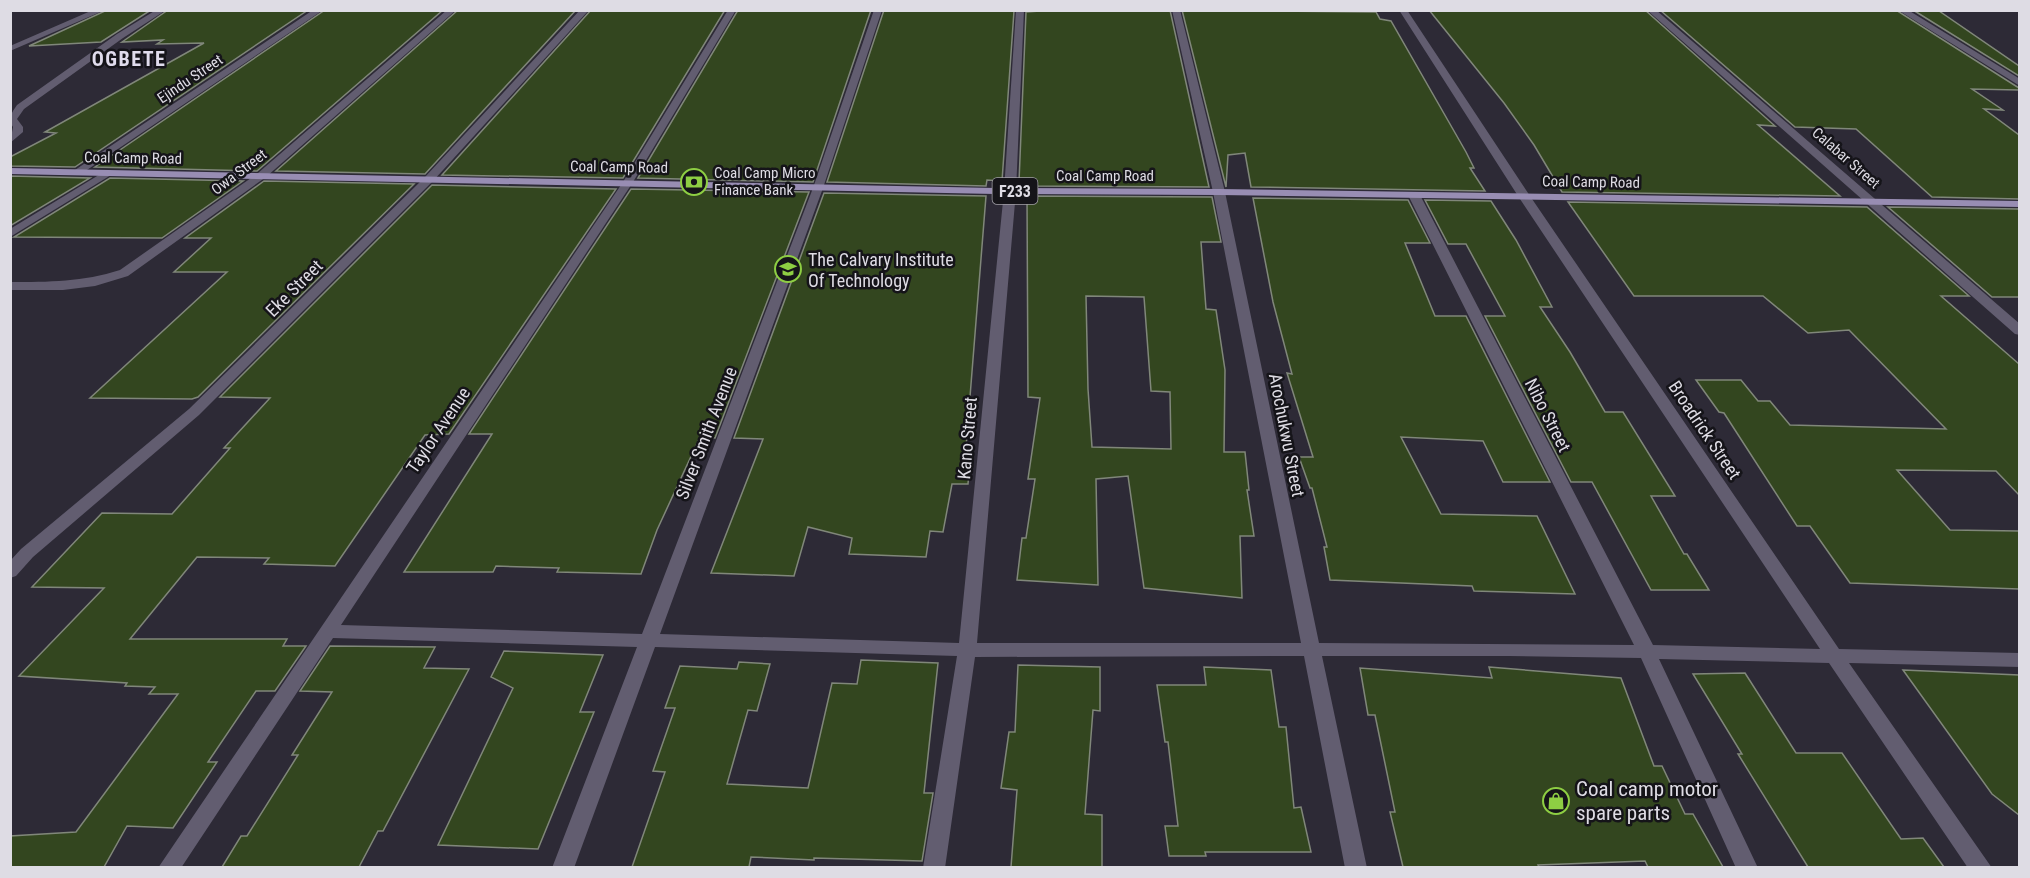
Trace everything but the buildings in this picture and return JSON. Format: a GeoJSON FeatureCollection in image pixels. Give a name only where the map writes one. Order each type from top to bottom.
{"type":"FeatureCollection","features":[{"type":"Feature","properties":{"kind":"main road","name":"Coal Camp Road"},"geometry":{"type":"LineString","coordinates":[[10,171],[628,182],[818,188],[2019,204]]}},
{"type":"Feature","properties":{"kind":"street"},"geometry":{"type":"LineString","coordinates":[[10,49],[101,10]]}},
{"type":"Feature","properties":{"kind":"street"},"geometry":{"type":"LineString","coordinates":[[10,140],[18,132],[12,119],[20,107],[120,36],[162,10]]}},
{"type":"Feature","properties":{"kind":"street","name":"Ejindu Street"},"geometry":{"type":"LineString","coordinates":[[77,172],[319,10]]}},
{"type":"Feature","properties":{"kind":"street","name":"Owa Street"},"geometry":{"type":"LineString","coordinates":[[10,286],[63,286],[95,282],[124,273],[262,175],[452,10]]}},
{"type":"Feature","properties":{"kind":"street","name":"Eke Street"},"geometry":{"type":"LineString","coordinates":[[10,572],[27,553],[194,412],[429,179],[585,10]]}},
{"type":"Feature","properties":{"kind":"street","name":"Taylor Avenue"},"geometry":{"type":"LineString","coordinates":[[170,867],[628,182],[732,10]]}},
{"type":"Feature","properties":{"kind":"street","name":"Silver Smith Avenue"},"geometry":{"type":"LineString","coordinates":[[563,867],[818,188],[878,10]]}},
{"type":"Feature","properties":{"kind":"street","name":"Kano Street"},"geometry":{"type":"LineString","coordinates":[[934,867],[967,650],[1010,191],[1020,10]]}},
{"type":"Feature","properties":{"kind":"street","name":"Arochukwu Street"},"geometry":{"type":"LineString","coordinates":[[1176,10],[1219,192],[1356,867]]}},
{"type":"Feature","properties":{"kind":"street","name":"Broadrick Street"},"geometry":{"type":"LineString","coordinates":[[1403,10],[1524,196],[1834,656],[1981,867]]}},
{"type":"Feature","properties":{"kind":"street","name":"Calabar Street"},"geometry":{"type":"LineString","coordinates":[[1651,10],[1874,202],[2019,332]]}},
{"type":"Feature","properties":{"kind":"street"},"geometry":{"type":"LineString","coordinates":[[1902,10],[2019,83]]}},
{"type":"Feature","properties":{"kind":"street"},"geometry":{"type":"LineString","coordinates":[[10,234],[107,173]]}},
{"type":"Feature","properties":{"kind":"street","name":"Nibo Street"},"geometry":{"type":"LineString","coordinates":[[1414,195],[1647,652],[1747,867]]}},
{"type":"Feature","properties":{"kind":"street"},"geometry":{"type":"LineString","coordinates":[[327,631],[967,650],[1310,648],[2019,660]]}},
{"type":"Feature","properties":{"kind":"place","name":"Coal Camp Micro Finance Bank"},"geometry":{"type":"Point","coordinates":[694,182]}},
{"type":"Feature","properties":{"kind":"place","name":"The Calvary Institute Of Technology"},"geometry":{"type":"Point","coordinates":[788,269]}},
{"type":"Feature","properties":{"kind":"place","name":"Coal camp motor spare parts"},"geometry":{"type":"Point","coordinates":[1556,801]}},
{"type":"Feature","properties":{"kind":"district","name":"OGBETE"},"geometry":{"type":"Point","coordinates":[129,59]}}]}
